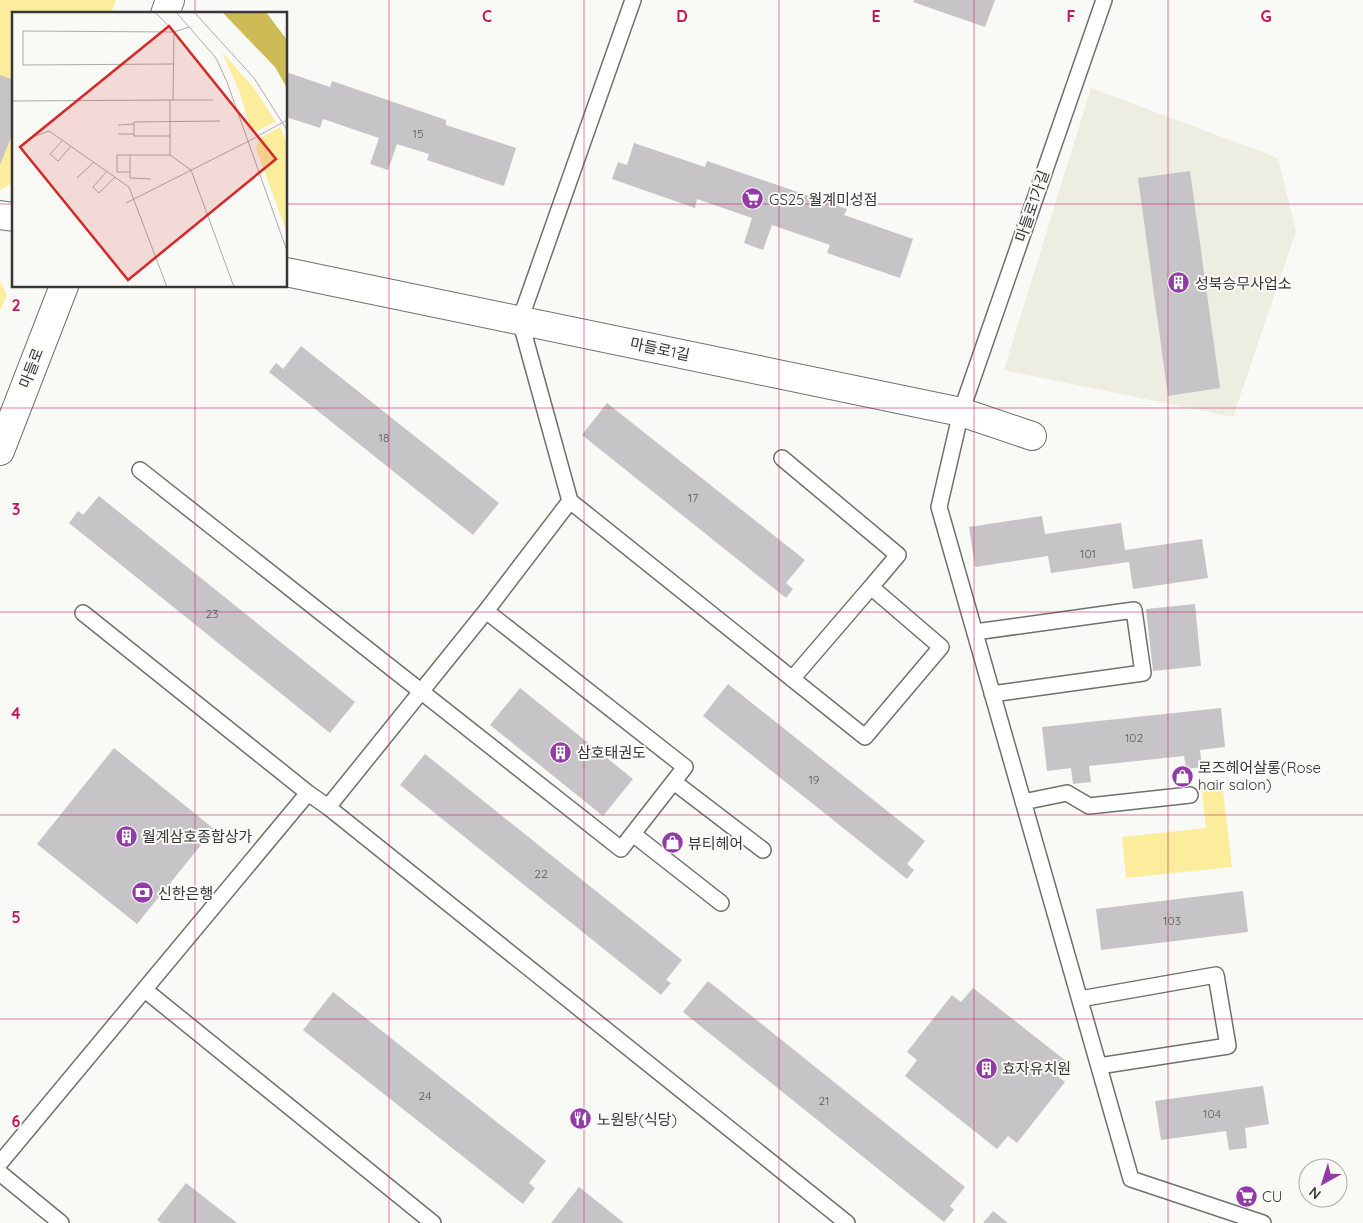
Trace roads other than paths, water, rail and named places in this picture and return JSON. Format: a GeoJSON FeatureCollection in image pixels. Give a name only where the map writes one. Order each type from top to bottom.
{"type":"FeatureCollection","features":[{"type":"Feature","properties":{"kind":"street"},"geometry":{"type":"LineString","coordinates":[[166,12],[170,0]]}},
{"type":"Feature","properties":{"kind":"street","name":"마들로1길"},"geometry":{"type":"LineString","coordinates":[[288,272],[961,412],[1032,436]]}},
{"type":"Feature","properties":{"kind":"street","name":"마들로"},"geometry":{"type":"LineString","coordinates":[[0,451],[63,288]]}},
{"type":"Feature","properties":{"kind":"lane"},"geometry":{"type":"LineString","coordinates":[[633,0],[520,320],[570,500],[865,737],[941,648],[871,587]]}},
{"type":"Feature","properties":{"kind":"lane","name":"마들로1가길"},"geometry":{"type":"LineString","coordinates":[[1104,0],[961,412],[939,507],[1132,1179],[1263,1223]]}},
{"type":"Feature","properties":{"kind":"lane"},"geometry":{"type":"LineString","coordinates":[[782,458],[898,555],[792,679]]}},
{"type":"Feature","properties":{"kind":"lane"},"geometry":{"type":"LineString","coordinates":[[140,470],[422,690],[621,849],[685,768],[486,611]]}},
{"type":"Feature","properties":{"kind":"lane"},"geometry":{"type":"LineString","coordinates":[[328,807],[486,611],[570,500]]}},
{"type":"Feature","properties":{"kind":"lane"},"geometry":{"type":"LineString","coordinates":[[975,632],[1134,610],[1143,673],[992,694]]}},
{"type":"Feature","properties":{"kind":"lane"},"geometry":{"type":"LineString","coordinates":[[83,613],[847,1223]]}},
{"type":"Feature","properties":{"kind":"lane"},"geometry":{"type":"LineString","coordinates":[[674,782],[763,850]]}},
{"type":"Feature","properties":{"kind":"lane"},"geometry":{"type":"LineString","coordinates":[[0,1163],[308,793]]}},
{"type":"Feature","properties":{"kind":"lane"},"geometry":{"type":"LineString","coordinates":[[1023,802],[1066,793],[1089,806],[1190,795]]}},
{"type":"Feature","properties":{"kind":"lane"},"geometry":{"type":"LineString","coordinates":[[633,834],[721,903]]}},
{"type":"Feature","properties":{"kind":"lane"},"geometry":{"type":"LineString","coordinates":[[1080,999],[1216,975],[1228,1046],[1099,1066]]}},
{"type":"Feature","properties":{"kind":"lane"},"geometry":{"type":"LineString","coordinates":[[145,990],[433,1223]]}},
{"type":"Feature","properties":{"kind":"lane"},"geometry":{"type":"LineString","coordinates":[[0,1173],[61,1223]]}},
{"type":"Feature","properties":{"kind":"place","name":"GS25 월계미성점"},"geometry":{"type":"Point","coordinates":[753,199]}},
{"type":"Feature","properties":{"kind":"place","name":"성북승무사업소"},"geometry":{"type":"Point","coordinates":[1179,283]}},
{"type":"Feature","properties":{"kind":"place","name":"삼호태권도"},"geometry":{"type":"Point","coordinates":[561,752]}},
{"type":"Feature","properties":{"kind":"place","name":"로즈헤어살롱(Rose hair salon)"},"geometry":{"type":"Point","coordinates":[1182,776]}},
{"type":"Feature","properties":{"kind":"place","name":"월계삼호종합상가"},"geometry":{"type":"Point","coordinates":[126,836]}},
{"type":"Feature","properties":{"kind":"place","name":"뷰티헤어"},"geometry":{"type":"Point","coordinates":[672,843]}},
{"type":"Feature","properties":{"kind":"place","name":"신한은행"},"geometry":{"type":"Point","coordinates":[142,893]}},
{"type":"Feature","properties":{"kind":"place","name":"효자유치원"},"geometry":{"type":"Point","coordinates":[986,1068]}},
{"type":"Feature","properties":{"kind":"place","name":"노원탕(식당)"},"geometry":{"type":"Point","coordinates":[581,1119]}},
{"type":"Feature","properties":{"kind":"place","name":"CU"},"geometry":{"type":"Point","coordinates":[1246,1196]}}]}
